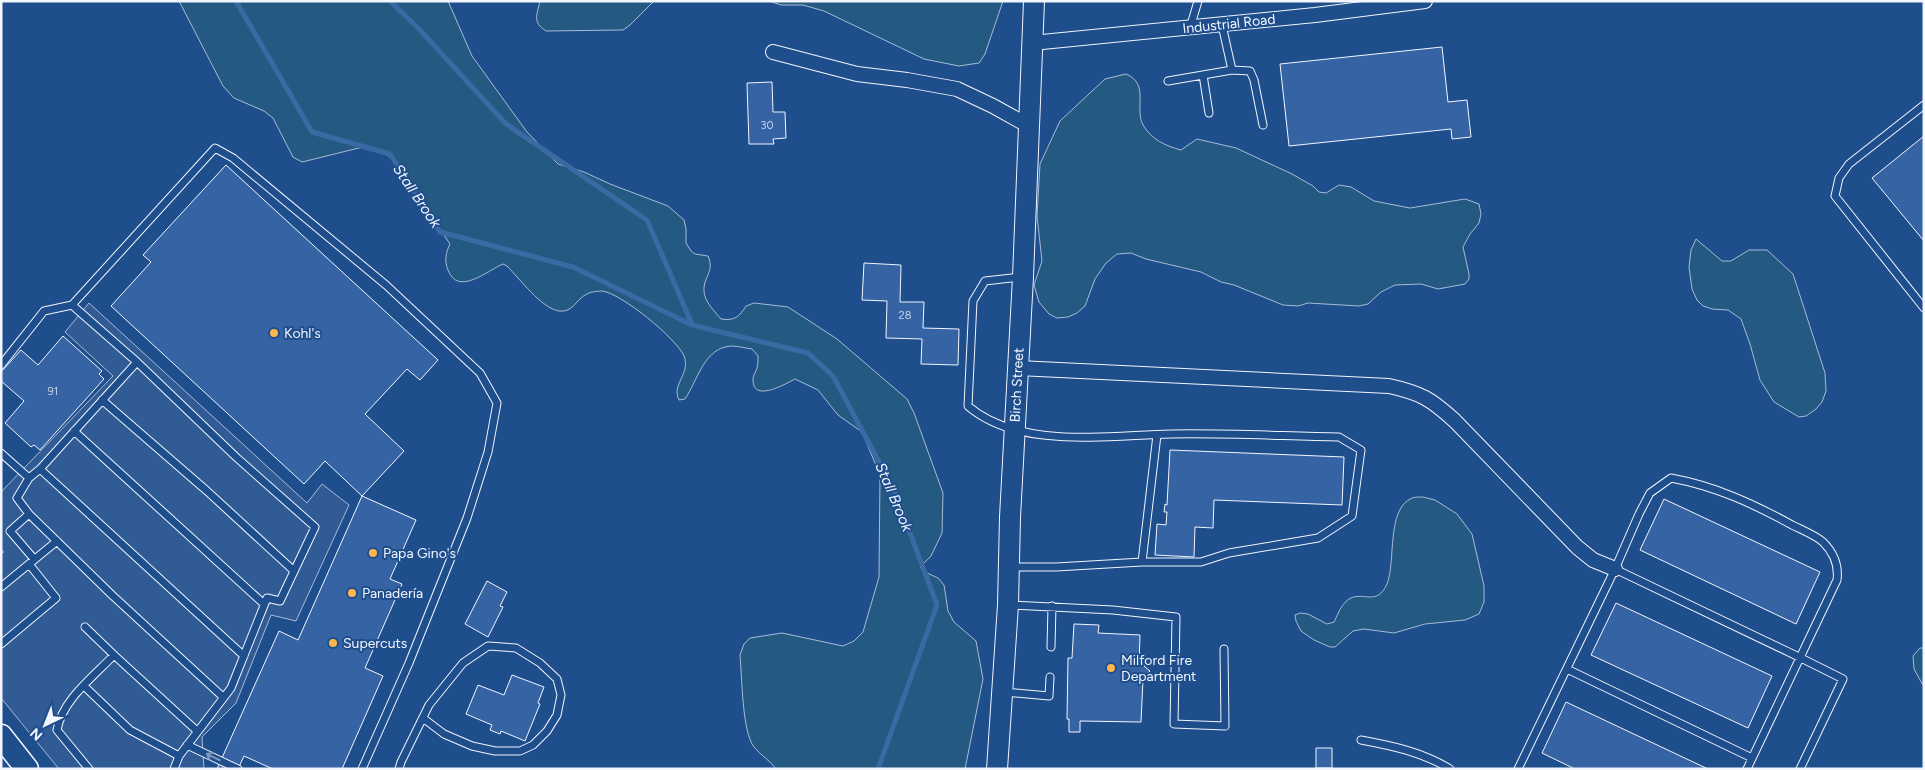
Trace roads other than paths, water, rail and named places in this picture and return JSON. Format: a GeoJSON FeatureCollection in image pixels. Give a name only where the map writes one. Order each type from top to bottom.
{"type":"FeatureCollection","features":[{"type":"Feature","properties":{"kind":"main road"},"geometry":{"type":"LineString","coordinates":[[1,736],[27,769]]}},
{"type":"Feature","properties":{"kind":"street","name":"Birch Street"},"geometry":{"type":"LineString","coordinates":[[997,769],[1008,605],[1010,517],[1023,277],[1034,1]]}},
{"type":"Feature","properties":{"kind":"street","name":"Industrial Road"},"geometry":{"type":"LineString","coordinates":[[1032,43],[1222,25],[1425,1]]}},
{"type":"Feature","properties":{"kind":"street"},"geometry":{"type":"LineString","coordinates":[[773,52],[857,74],[957,89],[994,106],[1028,126]]}},
{"type":"Feature","properties":{"kind":"street"},"geometry":{"type":"LineString","coordinates":[[1018,368],[1388,386],[1422,395],[1455,421],[1577,547],[1593,560],[1614,569]]}},
{"type":"Feature","properties":{"kind":"lane"},"geometry":{"type":"LineString","coordinates":[[1190,1],[1197,4],[1190,28]]}},
{"type":"Feature","properties":{"kind":"lane"},"geometry":{"type":"LineString","coordinates":[[1222,25],[1232,70]]}},
{"type":"Feature","properties":{"kind":"lane"},"geometry":{"type":"LineString","coordinates":[[1168,81],[1232,70],[1250,71],[1254,80],[1263,125]]}},
{"type":"Feature","properties":{"kind":"lane"},"geometry":{"type":"LineString","coordinates":[[1203,75],[1209,113]]}},
{"type":"Feature","properties":{"kind":"lane"},"geometry":{"type":"LineString","coordinates":[[1924,105],[1849,164],[1839,178],[1835,196],[1924,308]]}},
{"type":"Feature","properties":{"kind":"lane"},"geometry":{"type":"LineString","coordinates":[[1,365],[44,311],[72,305],[215,148],[233,158],[386,285],[480,373],[497,403],[488,452],[467,518],[409,664],[362,769]]}},
{"type":"Feature","properties":{"kind":"lane"},"geometry":{"type":"LineString","coordinates":[[1009,567],[1056,567],[1142,562],[1202,562],[1229,553],[1318,538],[1352,516],[1361,450],[1339,437],[1157,435],[1064,438],[1015,430],[978,415],[968,406],[972,301],[985,281],[1023,277]]}},
{"type":"Feature","properties":{"kind":"lane"},"geometry":{"type":"LineString","coordinates":[[72,305],[137,362],[236,457],[314,527],[280,601],[267,598],[231,688],[179,756],[174,769]]}},
{"type":"Feature","properties":{"kind":"lane"},"geometry":{"type":"LineString","coordinates":[[137,362],[40,469],[29,478],[17,498],[29,514],[113,596],[224,697]]}},
{"type":"Feature","properties":{"kind":"lane"},"geometry":{"type":"LineString","coordinates":[[102,400],[294,571]]}},
{"type":"Feature","properties":{"kind":"lane"},"geometry":{"type":"LineString","coordinates":[[74,431],[264,604]]}},
{"type":"Feature","properties":{"kind":"lane"},"geometry":{"type":"LineString","coordinates":[[1142,562],[1157,435]]}},
{"type":"Feature","properties":{"kind":"lane"},"geometry":{"type":"LineString","coordinates":[[1,453],[29,478]]}},
{"type":"Feature","properties":{"kind":"lane"},"geometry":{"type":"LineString","coordinates":[[40,469],[244,656]]}},
{"type":"Feature","properties":{"kind":"lane"},"geometry":{"type":"LineString","coordinates":[[1518,769],[1650,493],[1671,478],[1696,482],[1754,505],[1822,541],[1833,555],[1838,569],[1837,580],[1747,769]]}},
{"type":"Feature","properties":{"kind":"lane"},"geometry":{"type":"LineString","coordinates":[[1,644],[56,598],[10,531],[29,514]]}},
{"type":"Feature","properties":{"kind":"lane"},"geometry":{"type":"LineString","coordinates":[[1,587],[57,541]]}},
{"type":"Feature","properties":{"kind":"lane"},"geometry":{"type":"LineString","coordinates":[[1614,569],[1843,679],[1800,769]]}},
{"type":"Feature","properties":{"kind":"lane"},"geometry":{"type":"LineString","coordinates":[[1008,605],[1113,610],[1176,617],[1174,724],[1225,726],[1224,649]]}},
{"type":"Feature","properties":{"kind":"lane"},"geometry":{"type":"LineString","coordinates":[[1051,646],[1052,606]]}},
{"type":"Feature","properties":{"kind":"lane"},"geometry":{"type":"LineString","coordinates":[[85,627],[197,732]]}},
{"type":"Feature","properties":{"kind":"lane"},"geometry":{"type":"LineString","coordinates":[[399,769],[429,705],[463,663],[488,646],[516,648],[540,663],[557,679],[561,695],[557,715],[547,731],[533,745],[520,751],[495,751],[472,746],[444,734],[423,718]]}},
{"type":"Feature","properties":{"kind":"lane"},"geometry":{"type":"LineString","coordinates":[[89,769],[57,730],[59,718],[84,686],[114,655]]}},
{"type":"Feature","properties":{"kind":"lane"},"geometry":{"type":"LineString","coordinates":[[1566,669],[1752,758]]}},
{"type":"Feature","properties":{"kind":"lane"},"geometry":{"type":"LineString","coordinates":[[1003,692],[1049,696],[1050,678]]}},
{"type":"Feature","properties":{"kind":"lane"},"geometry":{"type":"LineString","coordinates":[[84,686],[130,730],[179,756]]}},
{"type":"Feature","properties":{"kind":"lane"},"geometry":{"type":"LineString","coordinates":[[1361,740],[1404,748],[1438,761],[1450,769]]}},
{"type":"Feature","properties":{"kind":"lane"},"geometry":{"type":"LineString","coordinates":[[187,745],[238,769]]}},
{"type":"Feature","properties":{"kind":"waterway","name":"Stall Brook"},"geometry":{"type":"LineString","coordinates":[[236,1],[312,132],[390,154],[440,232],[573,267],[692,325],[808,353],[833,376],[894,490],[937,605],[878,769]]}},
{"type":"Feature","properties":{"kind":"waterway","name":"Stall Brook"},"geometry":{"type":"LineString","coordinates":[[390,1],[420,30],[506,124],[647,220],[692,324]]}},
{"type":"Feature","properties":{"kind":"place","name":"Kohl's"},"geometry":{"type":"Point","coordinates":[274,333]}},
{"type":"Feature","properties":{"kind":"place","name":"Papa Gino's"},"geometry":{"type":"Point","coordinates":[373,553]}},
{"type":"Feature","properties":{"kind":"place","name":"Panadería"},"geometry":{"type":"Point","coordinates":[352,593]}},
{"type":"Feature","properties":{"kind":"place","name":"Supercuts"},"geometry":{"type":"Point","coordinates":[333,643]}},
{"type":"Feature","properties":{"kind":"place","name":"Milford Fire Department"},"geometry":{"type":"Point","coordinates":[1111,668]}}]}
